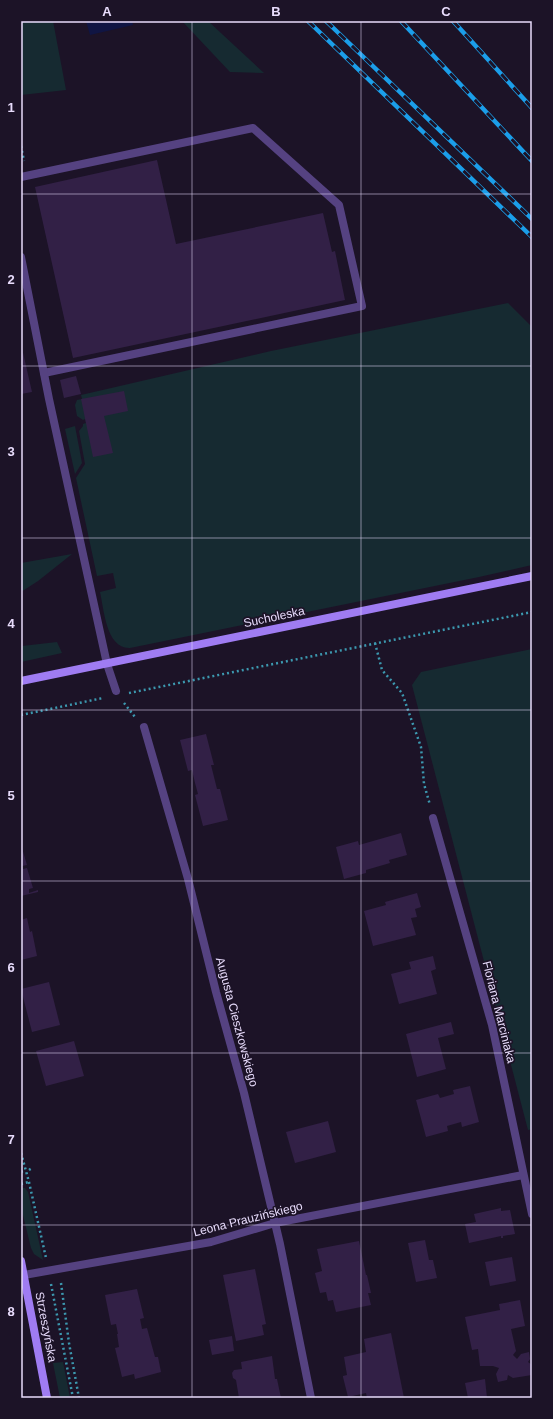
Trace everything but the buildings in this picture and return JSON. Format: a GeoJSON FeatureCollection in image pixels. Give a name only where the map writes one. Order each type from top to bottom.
{"type":"FeatureCollection","features":[{"type":"Feature","properties":{"kind":"street"},"geometry":{"type":"LineString","coordinates":[[21,177],[253,128],[339,205],[362,306],[44,373]]}},
{"type":"Feature","properties":{"kind":"street"},"geometry":{"type":"LineString","coordinates":[[21,257],[44,373],[107,664],[117,693]]}},
{"type":"Feature","properties":{"kind":"street","name":"Sucholeska"},"geometry":{"type":"LineString","coordinates":[[21,681],[532,576]]}},
{"type":"Feature","properties":{"kind":"street","name":"Augusta Cieszkowskiego"},"geometry":{"type":"LineString","coordinates":[[144,727],[188,879],[216,992],[244,1093],[275,1223],[311,1398]]}},
{"type":"Feature","properties":{"kind":"street","name":"Floriana Marciniaka"},"geometry":{"type":"LineString","coordinates":[[433,818],[492,1025],[532,1214]]}},
{"type":"Feature","properties":{"kind":"street","name":"Leona Prauzińskiego"},"geometry":{"type":"LineString","coordinates":[[24,1275],[211,1242],[275,1223],[524,1175]]}},
{"type":"Feature","properties":{"kind":"street","name":"Strzeszyńska"},"geometry":{"type":"LineString","coordinates":[[21,1262],[47,1398]]}},
{"type":"Feature","properties":{"kind":"path"},"geometry":{"type":"LineString","coordinates":[[21,715],[117,693],[532,612]]}},
{"type":"Feature","properties":{"kind":"path"},"geometry":{"type":"LineString","coordinates":[[375,643],[382,670],[402,693],[421,747],[424,784],[433,818]]}},
{"type":"Feature","properties":{"kind":"path"},"geometry":{"type":"LineString","coordinates":[[117,693],[144,727]]}},
{"type":"Feature","properties":{"kind":"path"},"geometry":{"type":"LineString","coordinates":[[21,1153],[47,1260]]}},
{"type":"Feature","properties":{"kind":"path"},"geometry":{"type":"LineString","coordinates":[[21,1184],[29,1182]]}},
{"type":"Feature","properties":{"kind":"path"},"geometry":{"type":"LineString","coordinates":[[61,1278],[69,1343],[80,1398]]}},
{"type":"Feature","properties":{"kind":"path"},"geometry":{"type":"LineString","coordinates":[[51,1280],[73,1398]]}},
{"type":"Feature","properties":{"kind":"shaded area"},"geometry":{"type":"Polygon","coordinates":[[[21,21],[53,21],[66,90],[21,95],[21,21]]]}},
{"type":"Feature","properties":{"kind":"shaded area"},"geometry":{"type":"Polygon","coordinates":[[[86,21],[132,21],[133,25],[90,35],[86,21]]]}},
{"type":"Feature","properties":{"kind":"shaded area"},"geometry":{"type":"Polygon","coordinates":[[[182,21],[208,21],[264,73],[230,72],[182,21]]]}},
{"type":"Feature","properties":{"kind":"shaded area"},"geometry":{"type":"Polygon","coordinates":[[[508,303],[532,327],[532,565],[130,648],[122,647],[116,642],[108,627],[100,592],[116,588],[113,573],[97,576],[76,478],[85,464],[79,431],[83,424],[86,423],[85,419],[83,420],[77,416],[75,405],[77,400],[82,399],[81,395],[271,351],[508,303]]]}},
{"type":"Feature","properties":{"kind":"shaded area"},"geometry":{"type":"Polygon","coordinates":[[[75,426],[82,463],[75,474],[65,429],[75,426]]]}},
{"type":"Feature","properties":{"kind":"shaded area"},"geometry":{"type":"Polygon","coordinates":[[[72,554],[38,581],[21,592],[21,563],[72,554]]]}},
{"type":"Feature","properties":{"kind":"shaded area"},"geometry":{"type":"Polygon","coordinates":[[[57,642],[62,653],[21,662],[21,643],[22,646],[57,642]]]}},
{"type":"Feature","properties":{"kind":"shaded area"},"geometry":{"type":"Polygon","coordinates":[[[532,649],[532,1129],[528,1130],[412,685],[421,672],[532,649]]]}},
{"type":"Feature","properties":{"kind":"shaded area"},"geometry":{"type":"Polygon","coordinates":[[[21,1188],[25,1188],[28,1192],[43,1260],[34,1254],[31,1248],[21,1207],[21,1188]]]}},
{"type":"Feature","properties":{"kind":"shaded area"},"geometry":{"type":"Polygon","coordinates":[[[63,1362],[70,1398],[60,1398],[53,1363],[63,1362]]]}},
{"type":"Feature","properties":{"kind":"railway"},"geometry":{"type":"LineString","coordinates":[[308,21],[532,237]]}},
{"type":"Feature","properties":{"kind":"railway"},"geometry":{"type":"LineString","coordinates":[[326,21],[532,219]]}},
{"type":"Feature","properties":{"kind":"railway"},"geometry":{"type":"LineString","coordinates":[[401,21],[532,161]]}},
{"type":"Feature","properties":{"kind":"railway"},"geometry":{"type":"LineString","coordinates":[[453,21],[532,108]]}}]}
